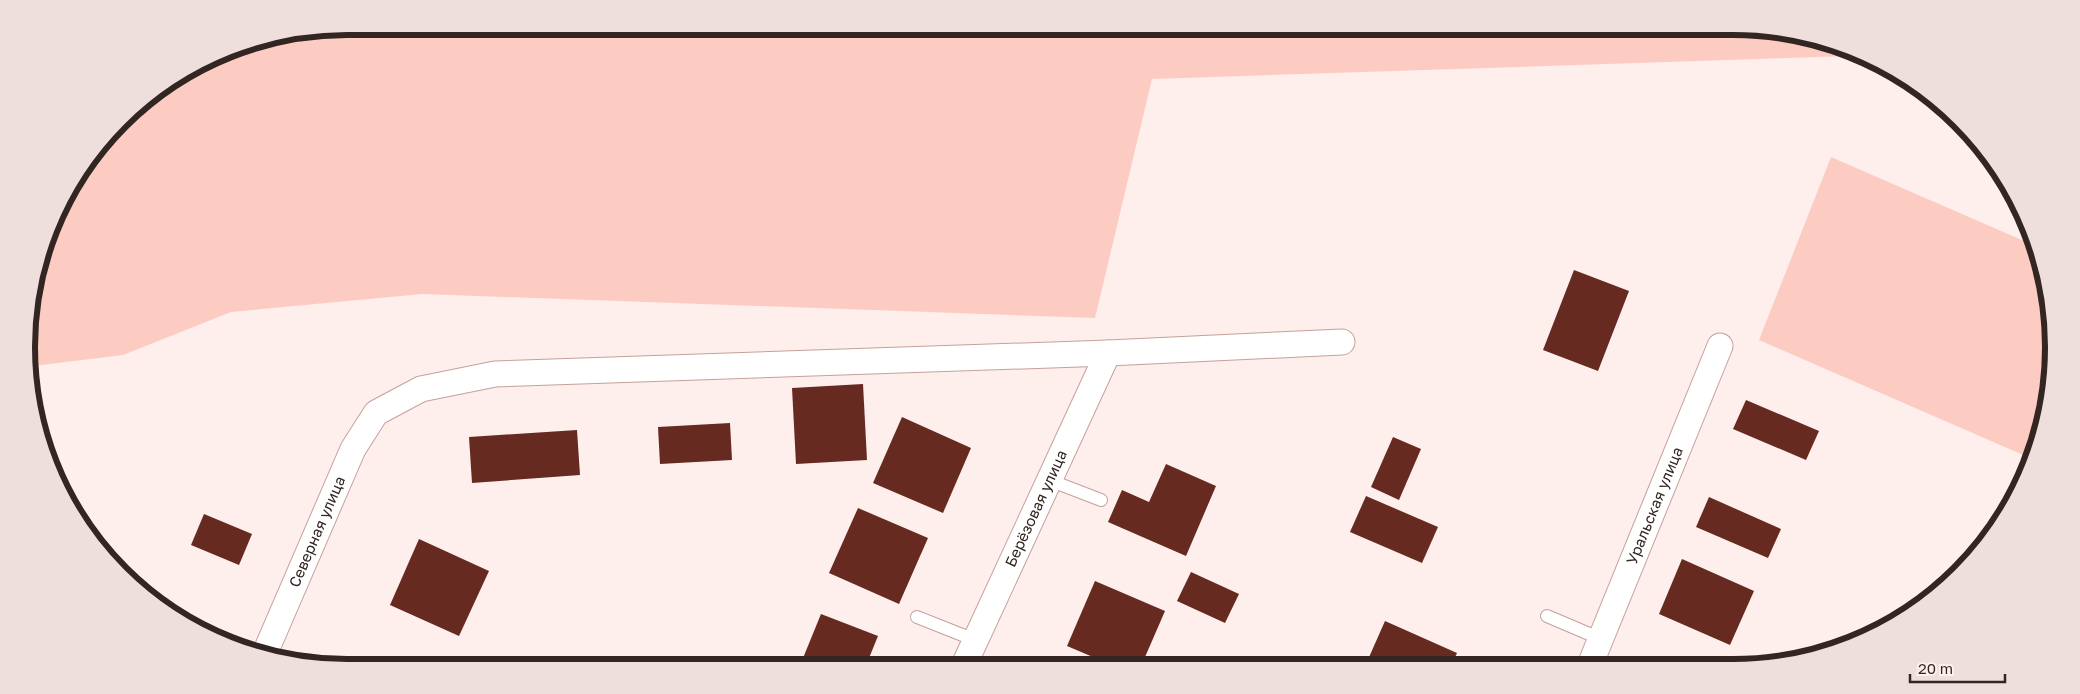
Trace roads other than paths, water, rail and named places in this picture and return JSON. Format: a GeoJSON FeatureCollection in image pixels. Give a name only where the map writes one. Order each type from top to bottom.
{"type":"FeatureCollection","features":[{"type":"Feature","properties":{"kind":"street"},"geometry":{"type":"LineString","coordinates":[[1108,353],[1342,342]]}},
{"type":"Feature","properties":{"kind":"street","name":"Уральская улица"},"geometry":{"type":"LineString","coordinates":[[1592,659],[1720,346]]}},
{"type":"Feature","properties":{"kind":"street","name":"Северная улица"},"geometry":{"type":"LineString","coordinates":[[266,648],[353,449],[376,413],[420,389],[495,374],[1108,353]]}},
{"type":"Feature","properties":{"kind":"street","name":"Берёзовая улица"},"geometry":{"type":"LineString","coordinates":[[967,659],[1108,353]]}},
{"type":"Feature","properties":{"kind":"lane"},"geometry":{"type":"LineString","coordinates":[[1049,480],[1101,500]]}},
{"type":"Feature","properties":{"kind":"lane"},"geometry":{"type":"LineString","coordinates":[[1547,616],[1601,639]]}},
{"type":"Feature","properties":{"kind":"lane"},"geometry":{"type":"LineString","coordinates":[[917,617],[975,640]]}}]}
